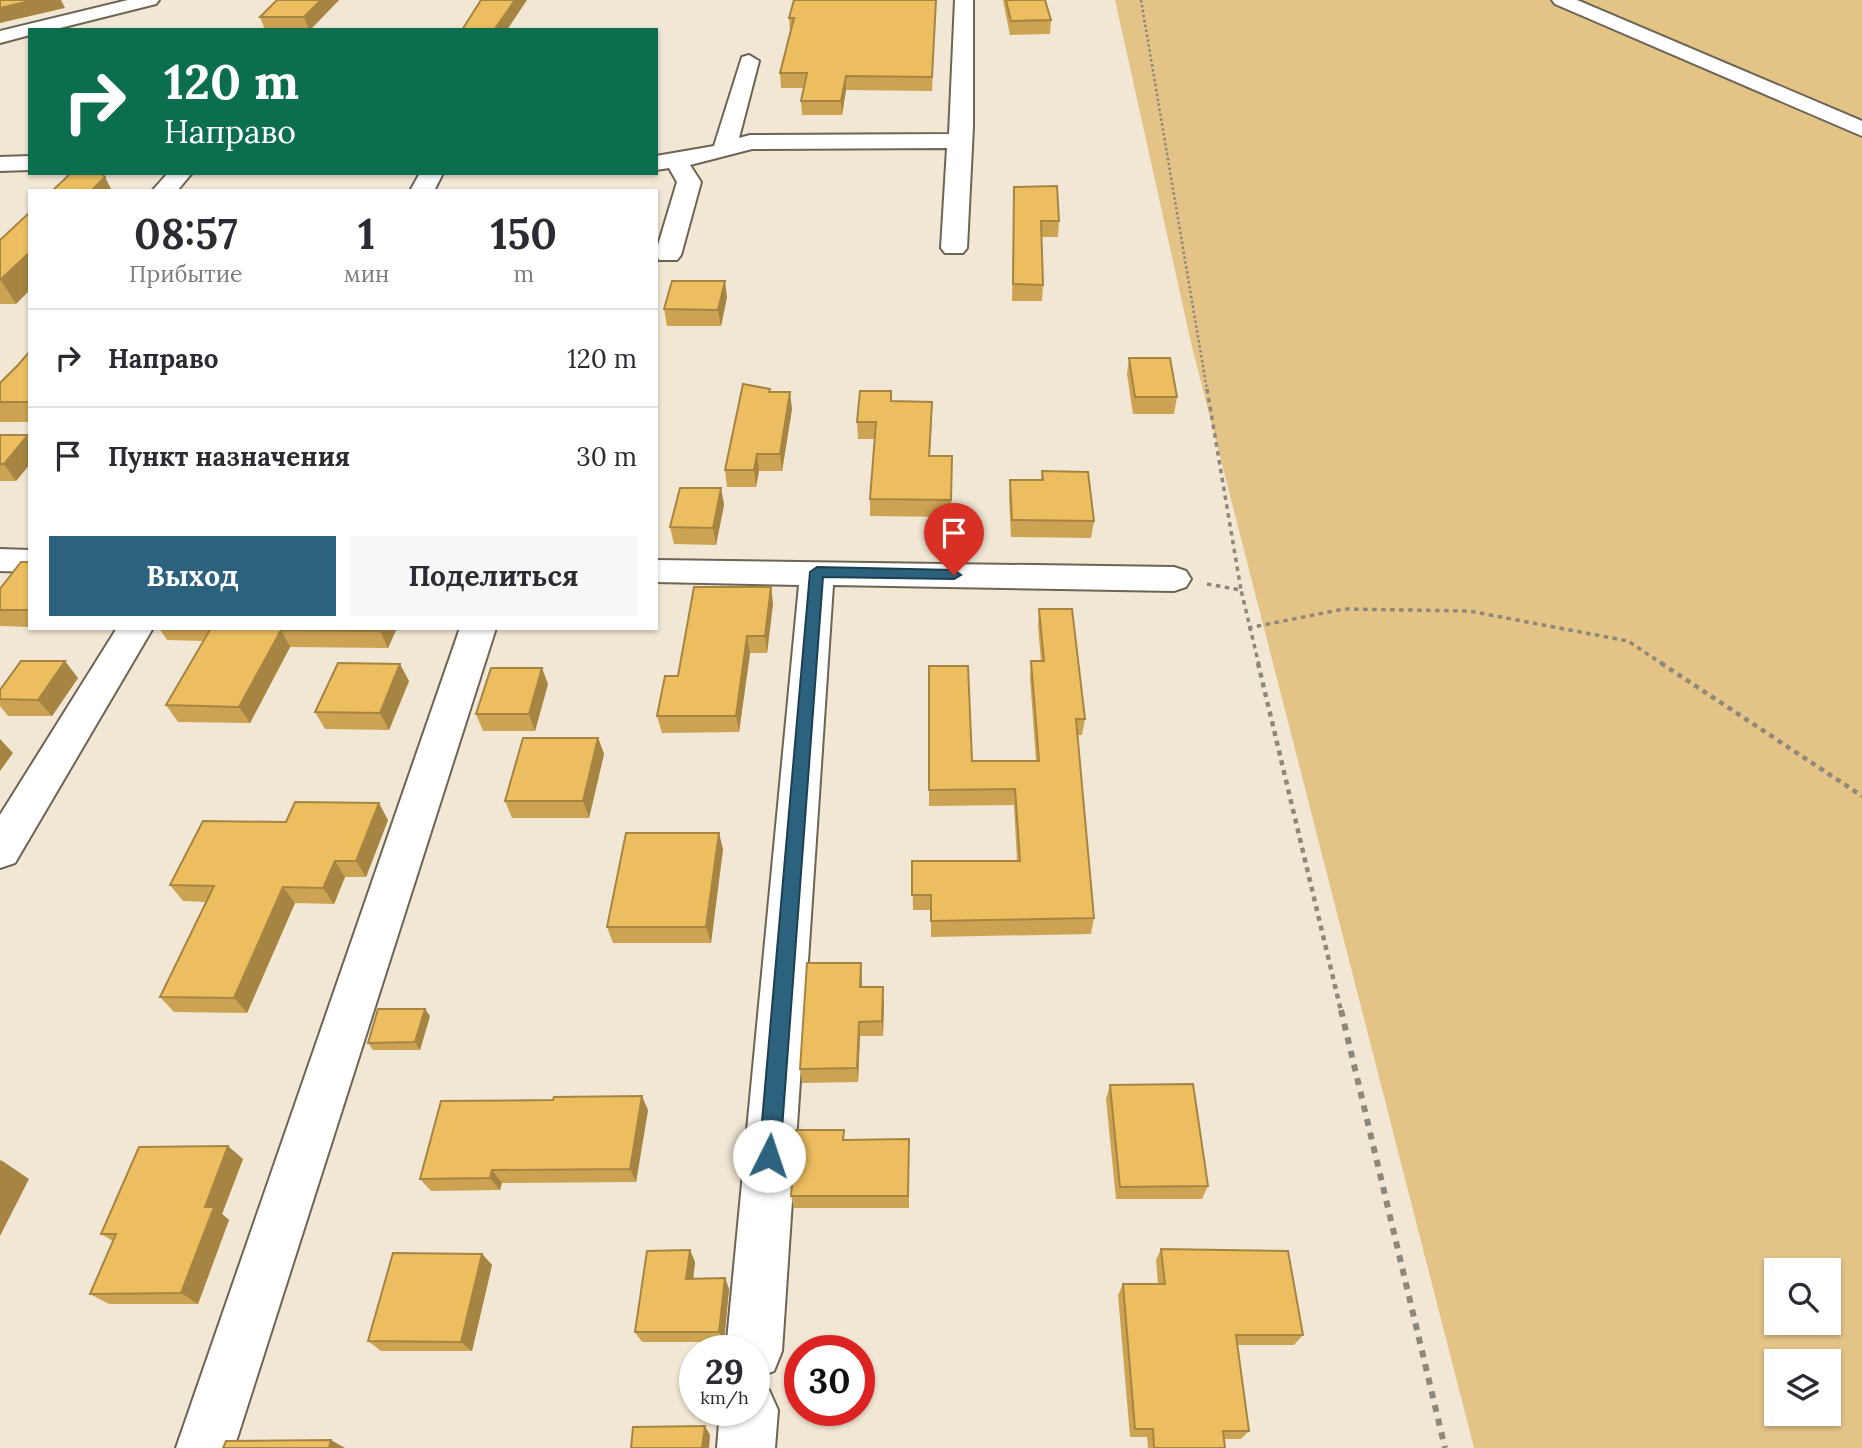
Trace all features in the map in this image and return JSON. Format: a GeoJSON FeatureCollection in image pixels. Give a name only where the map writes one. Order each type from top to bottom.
{"type":"FeatureCollection","features":[{"type":"Feature","properties":{"kind":"street"},"geometry":{"type":"LineString","coordinates":[[36,28],[150,0]]}},
{"type":"Feature","properties":{"kind":"street"},"geometry":{"type":"LineString","coordinates":[[954,248],[962,127],[964,0]]}},
{"type":"Feature","properties":{"kind":"street"},"geometry":{"type":"LineString","coordinates":[[1561,0],[1862,129]]}},
{"type":"Feature","properties":{"kind":"street"},"geometry":{"type":"LineString","coordinates":[[0,37],[28,30]]}},
{"type":"Feature","properties":{"kind":"street"},"geometry":{"type":"LineString","coordinates":[[725,148],[749,61]]}},
{"type":"Feature","properties":{"kind":"street"},"geometry":{"type":"LineString","coordinates":[[667,162],[750,142],[959,141]]}},
{"type":"Feature","properties":{"kind":"street"},"geometry":{"type":"LineString","coordinates":[[667,162],[689,182],[668,255]]}},
{"type":"Feature","properties":{"kind":"street"},"geometry":{"type":"LineString","coordinates":[[0,164],[28,163]]}},
{"type":"Feature","properties":{"kind":"street"},"geometry":{"type":"LineString","coordinates":[[166,189],[179,175]]}},
{"type":"Feature","properties":{"kind":"street"},"geometry":{"type":"LineString","coordinates":[[0,560],[28,561]]}},
{"type":"Feature","properties":{"kind":"street"},"geometry":{"type":"LineString","coordinates":[[658,571],[1174,579]]}},
{"type":"Feature","properties":{"kind":"street"},"geometry":{"type":"LineString","coordinates":[[755,1335],[817,572]]}},
{"type":"Feature","properties":{"kind":"street"},"geometry":{"type":"LineString","coordinates":[[0,851],[134,630]]}},
{"type":"Feature","properties":{"kind":"street"},"geometry":{"type":"LineString","coordinates":[[205,1448],[477,630]]}},
{"type":"Feature","properties":{"kind":"street"},"geometry":{"type":"LineString","coordinates":[[746,1448],[748,1426]]}},
{"type":"Feature","properties":{"kind":"path"},"geometry":{"type":"LineString","coordinates":[[1141,0],[1248,628],[1446,1448]]}},
{"type":"Feature","properties":{"kind":"path"},"geometry":{"type":"LineString","coordinates":[[1174,579],[1241,590]]}},
{"type":"Feature","properties":{"kind":"path"},"geometry":{"type":"LineString","coordinates":[[1248,628],[1344,609],[1469,611],[1628,641],[1862,796]]}},
{"type":"Feature","properties":{"kind":"shaded area"},"geometry":{"type":"Polygon","coordinates":[[[1115,0],[1862,0],[1862,1448],[1474,1448],[1192,347],[1115,0]]]}},
{"type":"Feature","properties":{"kind":"building"},"geometry":{"type":"Polygon","coordinates":[[[0,0],[34,0],[0,8],[0,0]]]}},
{"type":"Feature","properties":{"kind":"building"},"geometry":{"type":"Polygon","coordinates":[[[277,0],[321,0],[304,17],[260,17],[277,0]]]}},
{"type":"Feature","properties":{"kind":"building"},"geometry":{"type":"Polygon","coordinates":[[[481,0],[515,0],[495,28],[463,28],[481,0]]]}},
{"type":"Feature","properties":{"kind":"building"},"geometry":{"type":"Polygon","coordinates":[[[794,0],[936,0],[932,77],[846,76],[841,101],[801,101],[807,73],[780,73],[794,18],[789,18],[794,0]]]}},
{"type":"Feature","properties":{"kind":"building"},"geometry":{"type":"Polygon","coordinates":[[[1006,0],[1045,0],[1051,20],[1011,21],[1006,0]]]}},
{"type":"Feature","properties":{"kind":"building"},"geometry":{"type":"Polygon","coordinates":[[[69,175],[105,177],[93,189],[54,189],[69,175]]]}},
{"type":"Feature","properties":{"kind":"building"},"geometry":{"type":"Polygon","coordinates":[[[1057,186],[1059,221],[1041,221],[1043,285],[1013,284],[1014,187],[1057,186]]]}},
{"type":"Feature","properties":{"kind":"building"},"geometry":{"type":"Polygon","coordinates":[[[28,214],[28,254],[0,280],[0,240],[28,214]]]}},
{"type":"Feature","properties":{"kind":"building"},"geometry":{"type":"Polygon","coordinates":[[[672,281],[725,281],[718,310],[664,309],[672,281]]]}},
{"type":"Feature","properties":{"kind":"building"},"geometry":{"type":"Polygon","coordinates":[[[28,353],[28,402],[0,402],[0,383],[28,353]]]}},
{"type":"Feature","properties":{"kind":"building"},"geometry":{"type":"Polygon","coordinates":[[[1129,358],[1170,358],[1177,397],[1135,397],[1129,358]]]}},
{"type":"Feature","properties":{"kind":"building"},"geometry":{"type":"Polygon","coordinates":[[[743,384],[770,389],[769,392],[790,392],[780,454],[757,454],[754,470],[725,470],[743,384]]]}},
{"type":"Feature","properties":{"kind":"building"},"geometry":{"type":"Polygon","coordinates":[[[860,391],[891,391],[891,401],[932,402],[929,456],[952,456],[951,500],[870,499],[876,422],[857,422],[860,391]]]}},
{"type":"Feature","properties":{"kind":"building"},"geometry":{"type":"Polygon","coordinates":[[[0,435],[28,435],[4,464],[0,464],[0,435]]]}},
{"type":"Feature","properties":{"kind":"building"},"geometry":{"type":"Polygon","coordinates":[[[1042,471],[1088,472],[1094,521],[1012,520],[1010,480],[1043,480],[1042,471]]]}},
{"type":"Feature","properties":{"kind":"building"},"geometry":{"type":"Polygon","coordinates":[[[680,488],[721,488],[713,528],[670,527],[680,488]]]}},
{"type":"Feature","properties":{"kind":"building"},"geometry":{"type":"Polygon","coordinates":[[[21,562],[28,562],[28,610],[0,610],[0,589],[21,562]]]}},
{"type":"Feature","properties":{"kind":"building"},"geometry":{"type":"Polygon","coordinates":[[[694,587],[771,587],[765,636],[747,636],[736,716],[657,716],[665,676],[678,676],[694,587]]]}},
{"type":"Feature","properties":{"kind":"building"},"geometry":{"type":"Polygon","coordinates":[[[1039,609],[1072,609],[1085,719],[1076,719],[1094,918],[931,921],[931,895],[912,895],[912,861],[1020,861],[1015,789],[929,790],[929,666],[968,666],[972,761],[1039,761],[1031,661],[1044,661],[1039,609]]]}},
{"type":"Feature","properties":{"kind":"building"},"geometry":{"type":"Polygon","coordinates":[[[210,630],[281,630],[239,707],[166,705],[210,630]]]}},
{"type":"Feature","properties":{"kind":"building"},"geometry":{"type":"Polygon","coordinates":[[[281,630],[380,630],[380,631],[281,630]]]}},
{"type":"Feature","properties":{"kind":"building"},"geometry":{"type":"Polygon","coordinates":[[[21,661],[65,661],[38,700],[0,699],[0,690],[21,661]]]}},
{"type":"Feature","properties":{"kind":"building"},"geometry":{"type":"Polygon","coordinates":[[[338,663],[400,664],[380,713],[315,712],[338,663]]]}},
{"type":"Feature","properties":{"kind":"building"},"geometry":{"type":"Polygon","coordinates":[[[491,668],[542,668],[529,714],[476,714],[491,668]]]}},
{"type":"Feature","properties":{"kind":"building"},"geometry":{"type":"Polygon","coordinates":[[[523,738],[598,738],[583,801],[505,801],[523,738]]]}},
{"type":"Feature","properties":{"kind":"building"},"geometry":{"type":"Polygon","coordinates":[[[295,802],[379,803],[356,861],[335,861],[323,888],[283,887],[234,998],[160,997],[214,886],[170,885],[203,821],[286,822],[295,802]]]}},
{"type":"Feature","properties":{"kind":"building"},"geometry":{"type":"Polygon","coordinates":[[[626,833],[719,833],[706,927],[607,927],[626,833]]]}},
{"type":"Feature","properties":{"kind":"building"},"geometry":{"type":"Polygon","coordinates":[[[807,963],[861,963],[860,987],[883,987],[882,1021],[859,1022],[857,1068],[800,1069],[807,963]]]}},
{"type":"Feature","properties":{"kind":"building"},"geometry":{"type":"Polygon","coordinates":[[[378,1009],[425,1009],[415,1042],[368,1043],[378,1009]]]}},
{"type":"Feature","properties":{"kind":"building"},"geometry":{"type":"Polygon","coordinates":[[[1193,1084],[1208,1186],[1120,1187],[1110,1085],[1193,1084]]]}},
{"type":"Feature","properties":{"kind":"building"},"geometry":{"type":"Polygon","coordinates":[[[642,1096],[630,1169],[492,1170],[490,1178],[420,1179],[441,1101],[642,1096]]]}},
{"type":"Feature","properties":{"kind":"building"},"geometry":{"type":"Polygon","coordinates":[[[796,1130],[844,1130],[843,1140],[909,1139],[908,1196],[791,1196],[796,1130]]]}},
{"type":"Feature","properties":{"kind":"building"},"geometry":{"type":"Polygon","coordinates":[[[228,1146],[205,1207],[214,1207],[181,1293],[90,1294],[116,1234],[101,1234],[139,1147],[228,1146]]]}},
{"type":"Feature","properties":{"kind":"building"},"geometry":{"type":"Polygon","coordinates":[[[1161,1249],[1288,1251],[1303,1335],[1236,1335],[1249,1431],[1223,1431],[1225,1448],[1154,1448],[1153,1429],[1135,1429],[1123,1284],[1165,1284],[1161,1249]]]}},
{"type":"Feature","properties":{"kind":"building"},"geometry":{"type":"Polygon","coordinates":[[[690,1250],[686,1279],[725,1278],[719,1332],[635,1332],[647,1251],[690,1250]]]}},
{"type":"Feature","properties":{"kind":"building"},"geometry":{"type":"Polygon","coordinates":[[[393,1253],[482,1254],[461,1342],[368,1341],[393,1253]]]}},
{"type":"Feature","properties":{"kind":"building"},"geometry":{"type":"Polygon","coordinates":[[[705,1426],[702,1448],[631,1448],[633,1427],[705,1426]]]}},
{"type":"Feature","properties":{"kind":"building"},"geometry":{"type":"Polygon","coordinates":[[[331,1440],[329,1448],[223,1448],[226,1441],[331,1440]]]}},
{"type":"Feature","properties":{"kind":"route"},"geometry":{"type":"LineString","coordinates":[[769,1156],[817,572],[954,575]]}}]}
